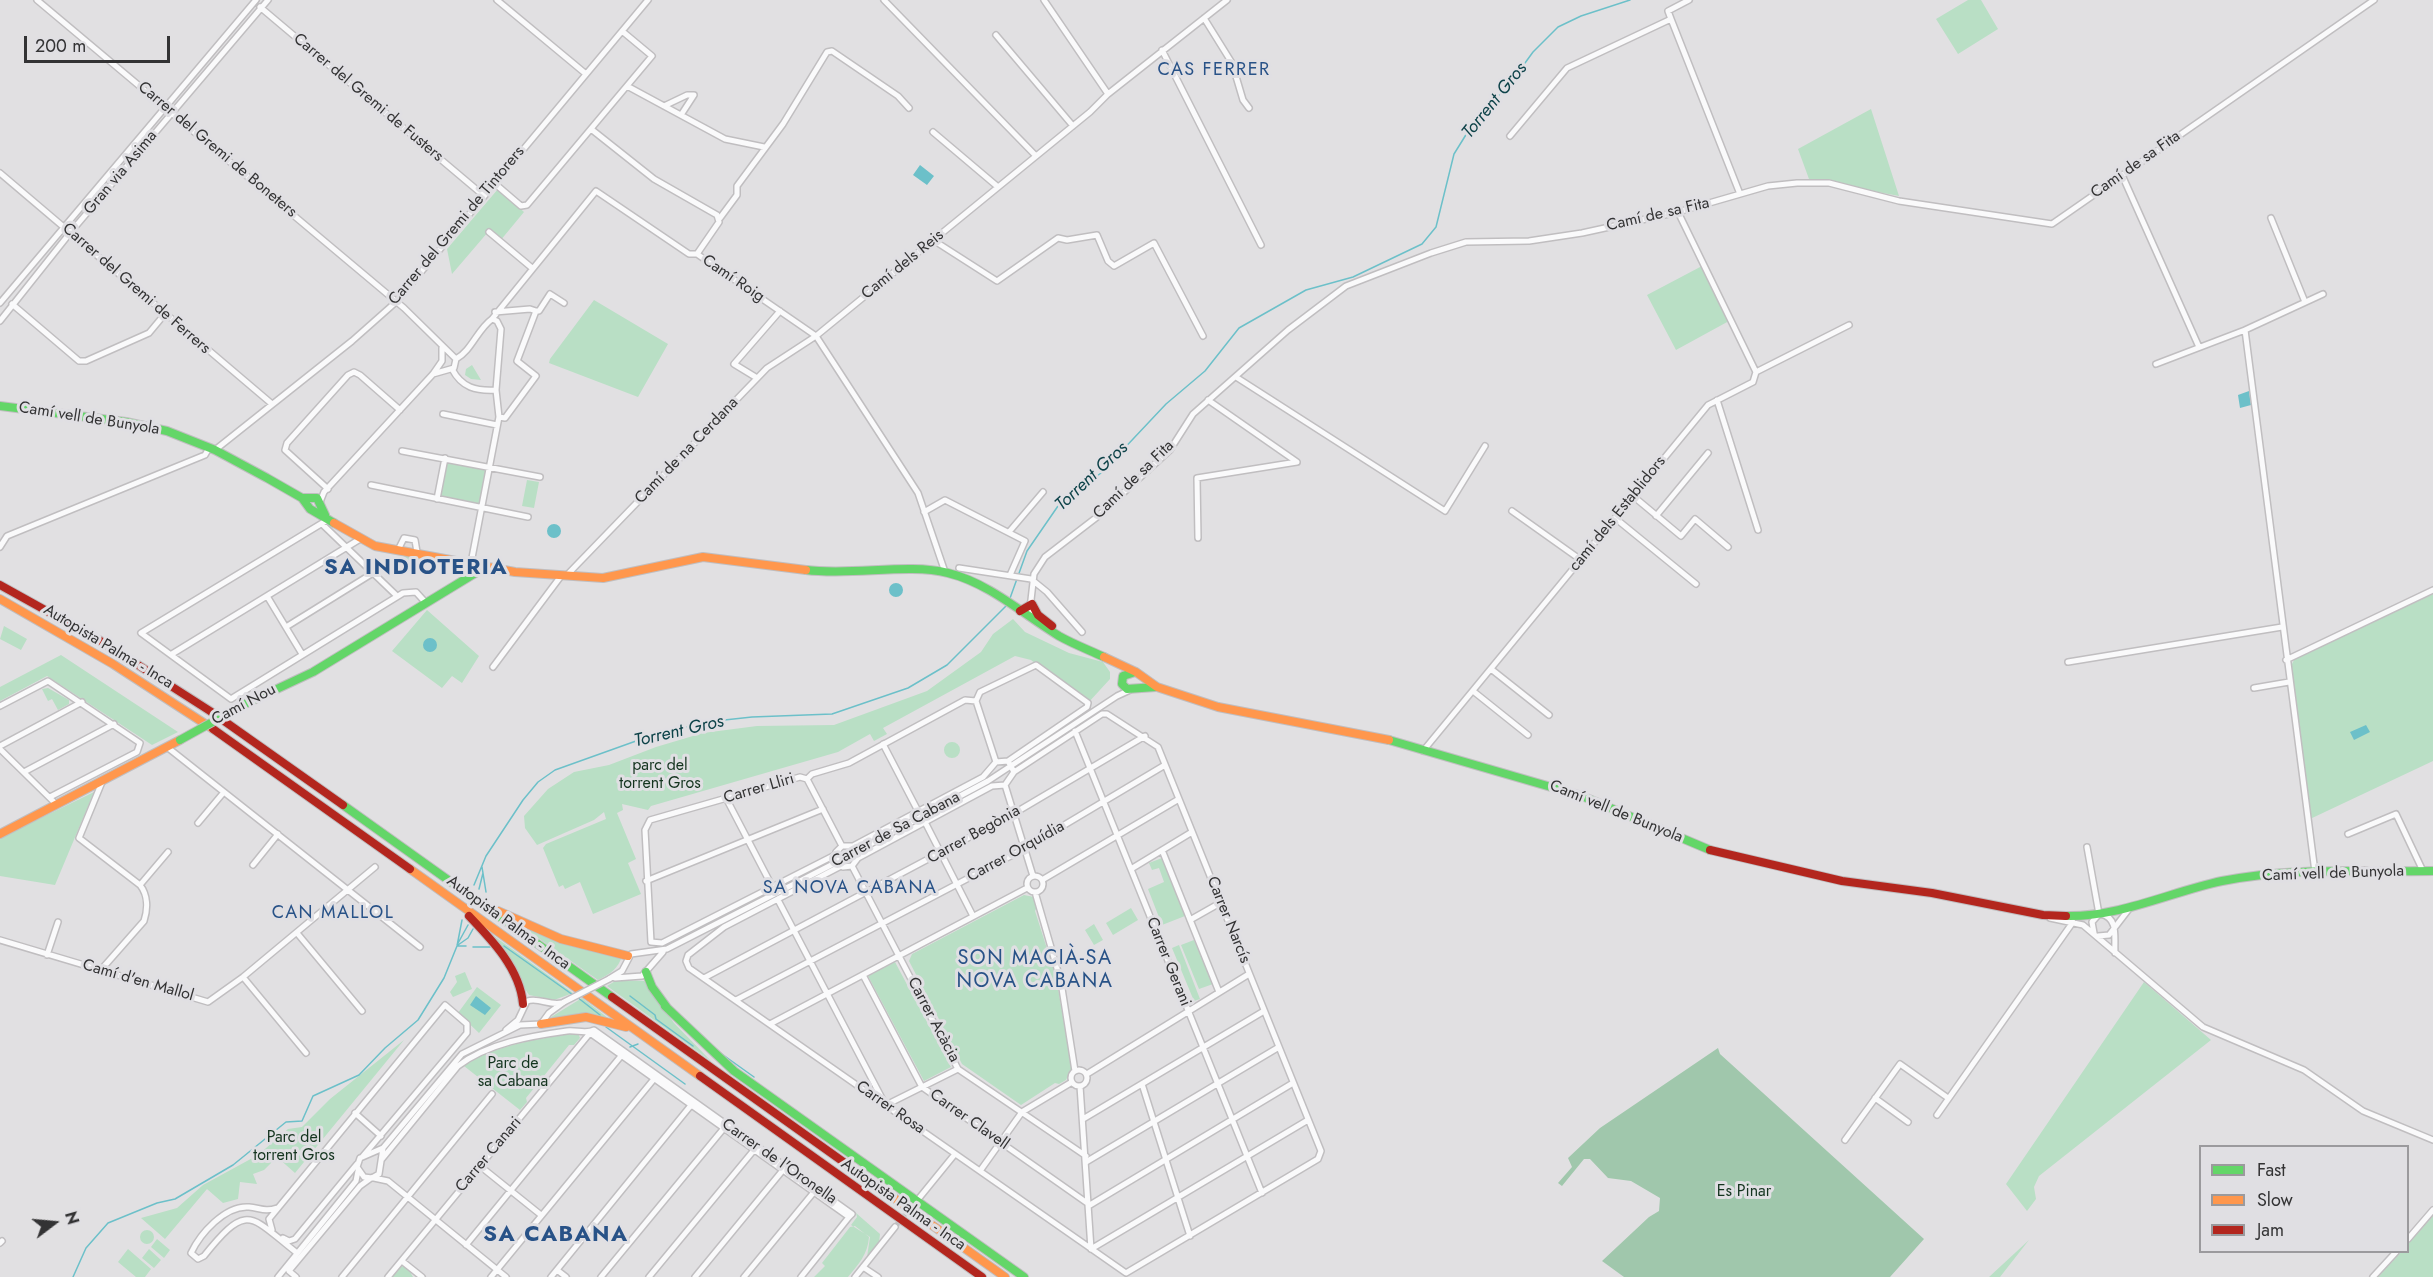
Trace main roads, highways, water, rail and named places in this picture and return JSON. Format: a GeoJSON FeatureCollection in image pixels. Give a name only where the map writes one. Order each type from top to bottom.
{"type":"FeatureCollection","features":[{"type":"Feature","properties":{"kind":"main road","name":"Camí vell de Bunyola"},"geometry":{"type":"LineString","coordinates":[[1,406],[126,422],[167,431],[212,449],[313,502],[325,519],[375,546],[399,548],[515,572],[603,578],[703,557],[835,574],[922,570],[945,572],[970,579],[1061,637],[1101,654],[1137,673],[1157,687],[1218,707],[1365,734],[1582,796],[1706,849],[1842,881],[1942,895],[2043,915],[2099,914],[2130,908],[2222,881],[2315,872],[2433,871]]}},
{"type":"Feature","properties":{"kind":"main road","name":"Camí Nou"},"geometry":{"type":"LineString","coordinates":[[0,834],[57,806],[245,704],[313,672],[477,572],[475,564]]}},
{"type":"Feature","properties":{"kind":"main road","name":"Autopista Palma - Inca"},"geometry":{"type":"LineString","coordinates":[[0,585],[99,640],[210,711],[1005,1277]]}},
{"type":"Feature","properties":{"kind":"main road","name":"Autopista Palma - Inca"},"geometry":{"type":"LineString","coordinates":[[0,599],[82,645],[200,720],[982,1277]]}},
{"type":"Feature","properties":{"kind":"main road"},"geometry":{"type":"LineString","coordinates":[[1020,611],[1032,604],[1038,615],[1057,630],[1061,637]]}},
{"type":"Feature","properties":{"kind":"main road"},"geometry":{"type":"LineString","coordinates":[[1118,665],[1123,680],[1134,689],[1141,680],[1137,673],[1123,680]]}},
{"type":"Feature","properties":{"kind":"main road","name":"Camí vell de Bunyola"},"geometry":{"type":"LineString","coordinates":[[1134,689],[1157,687]]}},
{"type":"Feature","properties":{"kind":"main road"},"geometry":{"type":"LineString","coordinates":[[454,901],[497,948],[522,992],[522,1008]]}},
{"type":"Feature","properties":{"kind":"main road"},"geometry":{"type":"LineString","coordinates":[[479,902],[561,939],[627,958]]}},
{"type":"Feature","properties":{"kind":"main road"},"geometry":{"type":"LineString","coordinates":[[648,970],[652,987],[665,1006],[701,1050],[745,1092]]}},
{"type":"Feature","properties":{"kind":"main road"},"geometry":{"type":"LineString","coordinates":[[665,1006],[734,1071],[1024,1277]]}},
{"type":"Feature","properties":{"kind":"main road"},"geometry":{"type":"LineString","coordinates":[[543,1021],[586,1017],[635,1030]]}},
{"type":"Feature","properties":{"kind":"water"},"geometry":{"type":"Polygon","coordinates":[[[920,165],[934,176],[927,185],[913,175],[920,165]]]}},
{"type":"Feature","properties":{"kind":"water"},"geometry":{"type":"Polygon","coordinates":[[[2249,391],[2251,405],[2240,408],[2238,395],[2249,391]]]}},
{"type":"Feature","properties":{"kind":"water"},"geometry":{"type":"Polygon","coordinates":[[[554,524],[559,526],[561,531],[559,536],[554,538],[549,536],[547,531],[549,526],[554,524]]]}},
{"type":"Feature","properties":{"kind":"water"},"geometry":{"type":"Polygon","coordinates":[[[893,583],[899,583],[903,590],[899,597],[893,597],[889,593],[889,587],[893,583]]]}},
{"type":"Feature","properties":{"kind":"water"},"geometry":{"type":"Polygon","coordinates":[[[427,638],[433,638],[437,645],[433,652],[427,652],[423,648],[423,642],[427,638]]]}},
{"type":"Feature","properties":{"kind":"water"},"geometry":{"type":"Polygon","coordinates":[[[2366,725],[2370,732],[2354,740],[2350,732],[2366,725]]]}},
{"type":"Feature","properties":{"kind":"water"},"geometry":{"type":"Polygon","coordinates":[[[476,996],[491,1008],[485,1015],[470,1005],[476,996]]]}},
{"type":"Feature","properties":{"kind":"waterway","name":"Torrent Gros"},"geometry":{"type":"LineString","coordinates":[[1009,601],[1027,551],[1058,506],[1101,473],[1166,404],[1205,371],[1239,328],[1306,290],[1353,277],[1422,244],[1436,227],[1454,154],[1477,117],[1509,85],[1533,52],[1558,27],[1581,16],[1630,0]]}},
{"type":"Feature","properties":{"kind":"waterway","name":"Torrent Gros"},"geometry":{"type":"LineString","coordinates":[[474,885],[486,856],[523,800],[538,782],[555,770],[650,736],[706,722],[752,717],[832,714],[908,688],[947,665],[1007,605]]}},
{"type":"Feature","properties":{"kind":"waterway"},"geometry":{"type":"LineString","coordinates":[[482,867],[486,892]]}},
{"type":"Feature","properties":{"kind":"waterway"},"geometry":{"type":"LineString","coordinates":[[479,889],[483,873]]}},
{"type":"Feature","properties":{"kind":"waterway","name":"Torrent Gros"},"geometry":{"type":"LineString","coordinates":[[73,1277],[86,1248],[108,1223],[157,1203],[175,1199],[233,1165],[286,1122],[302,1121],[313,1096],[359,1075],[385,1048],[418,1020],[444,978],[457,946],[462,920]]}},
{"type":"Feature","properties":{"kind":"waterway","name":"Torrent Gros"},"geometry":{"type":"LineString","coordinates":[[457,945],[468,925]]}},
{"type":"Feature","properties":{"kind":"waterway"},"geometry":{"type":"LineString","coordinates":[[458,945],[468,938],[473,929]]}},
{"type":"Feature","properties":{"kind":"waterway"},"geometry":{"type":"LineString","coordinates":[[458,946],[466,946]]}},
{"type":"Feature","properties":{"kind":"waterway"},"geometry":{"type":"LineString","coordinates":[[504,946],[573,995]]}},
{"type":"Feature","properties":{"kind":"waterway"},"geometry":{"type":"LineString","coordinates":[[473,947],[490,947]]}},
{"type":"Feature","properties":{"kind":"waterway"},"geometry":{"type":"LineString","coordinates":[[630,996],[655,1015],[656,1019]]}},
{"type":"Feature","properties":{"kind":"waterway"},"geometry":{"type":"LineString","coordinates":[[577,997],[600,1015]]}},
{"type":"Feature","properties":{"kind":"waterway"},"geometry":{"type":"LineString","coordinates":[[656,1019],[693,1046]]}},
{"type":"Feature","properties":{"kind":"waterway"},"geometry":{"type":"LineString","coordinates":[[606,1027],[685,1084]]}},
{"type":"Feature","properties":{"kind":"waterway"},"geometry":{"type":"LineString","coordinates":[[630,1047],[638,1044]]}},
{"type":"Feature","properties":{"kind":"waterway"},"geometry":{"type":"LineString","coordinates":[[719,1052],[754,1077]]}},
{"type":"Feature","properties":{"kind":"tunnel"},"geometry":{"type":"LineString","coordinates":[[895,1227],[911,1207]]}},
{"type":"Feature","properties":{"kind":"district","name":"CAS FERRER"},"geometry":{"type":"Point","coordinates":[1214,71]}},
{"type":"Feature","properties":{"kind":"district","name":"SA INDIOTERIA"},"geometry":{"type":"Point","coordinates":[416,569]}},
{"type":"Feature","properties":{"kind":"district","name":"SA NOVA CABANA"},"geometry":{"type":"Point","coordinates":[850,889]}},
{"type":"Feature","properties":{"kind":"district","name":"CAN MALLOL"},"geometry":{"type":"Point","coordinates":[333,914]}},
{"type":"Feature","properties":{"kind":"district","name":"SON MACIÀ-SA NOVA CABANA"},"geometry":{"type":"Point","coordinates":[1035,970]}},
{"type":"Feature","properties":{"kind":"district","name":"SA CABANA"},"geometry":{"type":"Point","coordinates":[556,1236]}},
{"type":"Feature","properties":{"kind":"park label","name":"parc del torrent Gros"},"geometry":{"type":"Point","coordinates":[660,775]}},
{"type":"Feature","properties":{"kind":"park label","name":"Parc de sa Cabana"},"geometry":{"type":"Point","coordinates":[513,1073]}},
{"type":"Feature","properties":{"kind":"park label","name":"Parc del torrent Gros"},"geometry":{"type":"Point","coordinates":[294,1147]}},
{"type":"Feature","properties":{"kind":"park label","name":"Es Pinar"},"geometry":{"type":"Point","coordinates":[1744,1192]}}]}
